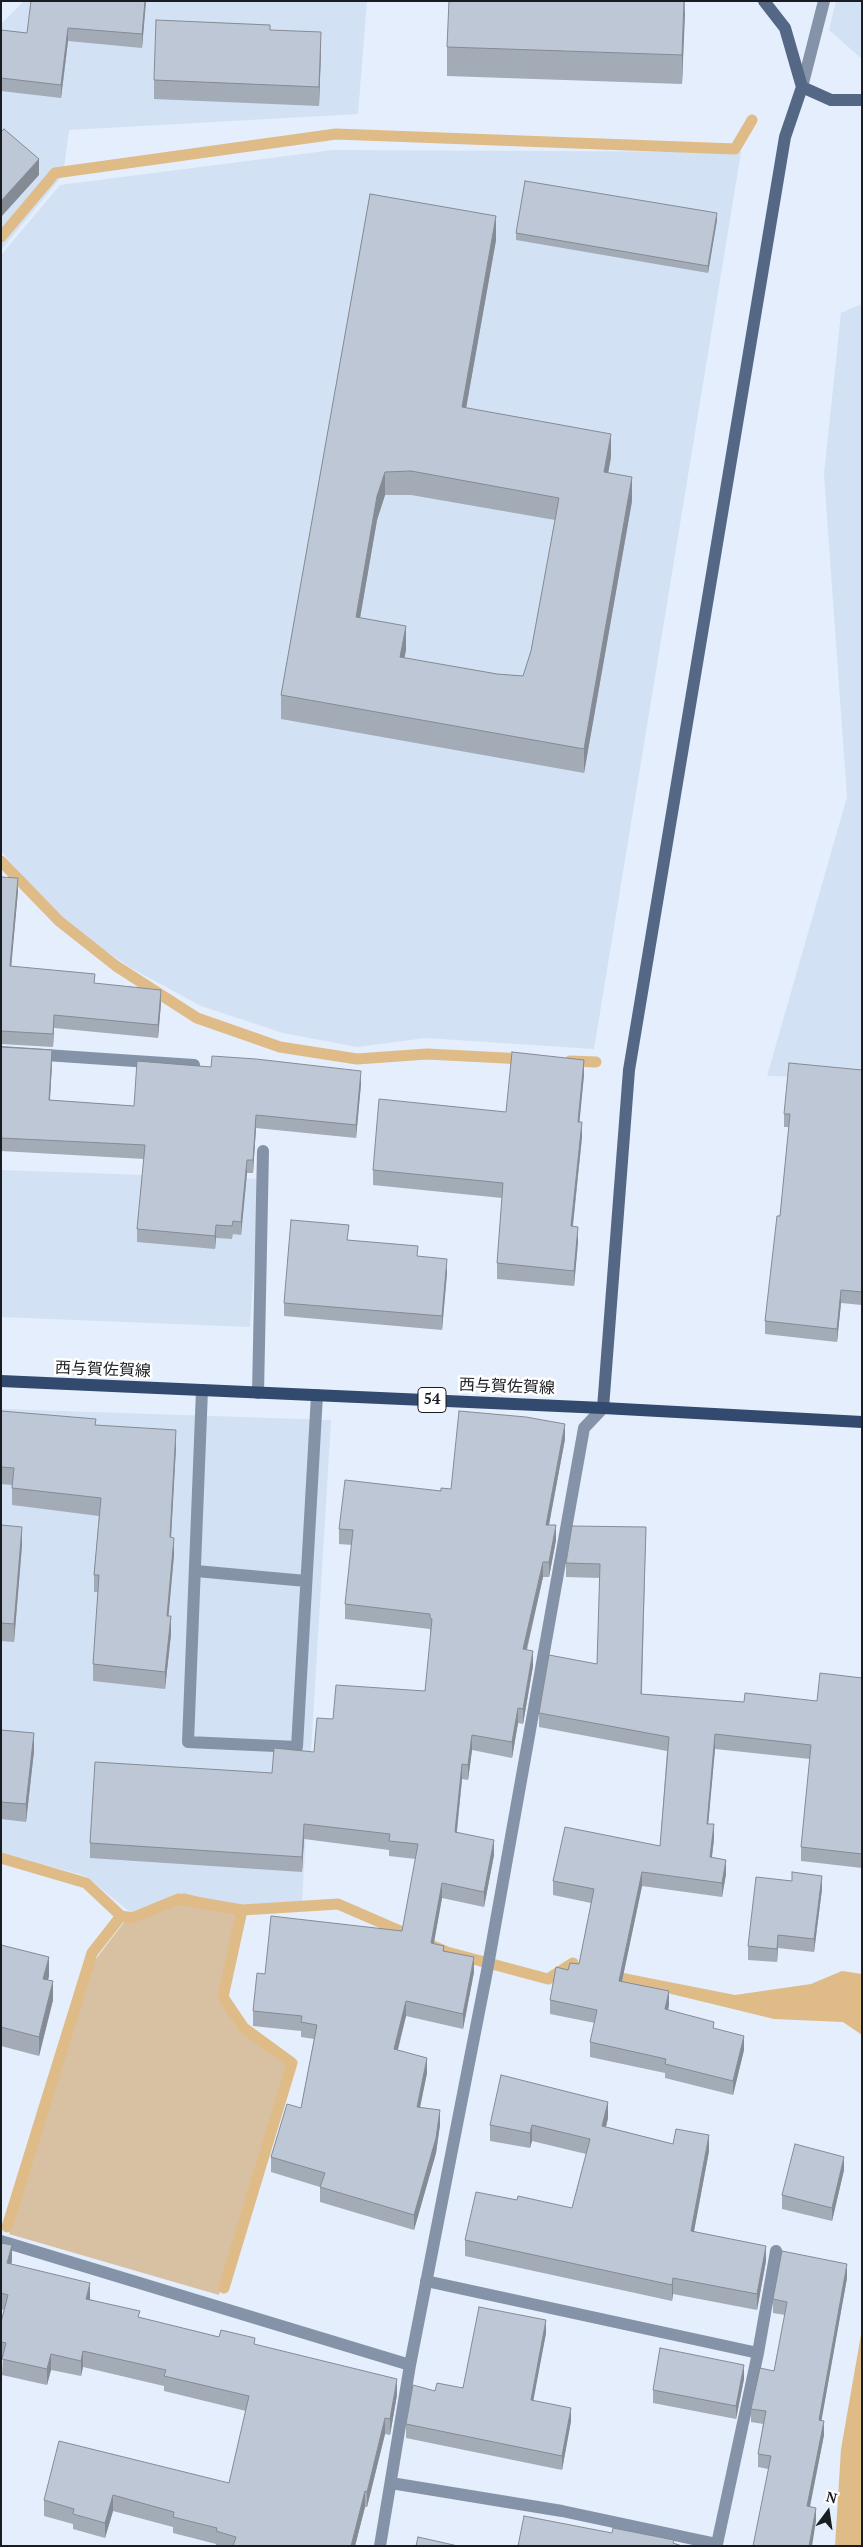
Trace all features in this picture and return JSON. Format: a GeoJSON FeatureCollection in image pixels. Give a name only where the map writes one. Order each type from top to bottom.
{"type":"FeatureCollection","features":[{"type":"Feature","properties":{"kind":"main road","name":"西与賀佐賀線"},"geometry":{"type":"LineString","coordinates":[[1,1382],[603,1408],[862,1422]]}},
{"type":"Feature","properties":{"kind":"street"},"geometry":{"type":"LineString","coordinates":[[764,1],[785,28],[802,87],[831,100],[862,100]]}},
{"type":"Feature","properties":{"kind":"street"},"geometry":{"type":"LineString","coordinates":[[380,2546],[410,2365],[488,1964],[584,1428],[603,1408],[629,1070],[786,137],[802,87],[824,1]]}},
{"type":"Feature","properties":{"kind":"street"},"geometry":{"type":"LineString","coordinates":[[1,1052],[194,1065]]}},
{"type":"Feature","properties":{"kind":"street"},"geometry":{"type":"LineString","coordinates":[[258,1393],[263,1151]]}},
{"type":"Feature","properties":{"kind":"street"},"geometry":{"type":"LineString","coordinates":[[202,1390],[188,1742],[297,1747],[316,1395]]}},
{"type":"Feature","properties":{"kind":"street"},"geometry":{"type":"LineString","coordinates":[[196,1571],[306,1581]]}},
{"type":"Feature","properties":{"kind":"street"},"geometry":{"type":"LineString","coordinates":[[1,2241],[410,2365]]}},
{"type":"Feature","properties":{"kind":"street"},"geometry":{"type":"LineString","coordinates":[[391,2483],[562,2511],[716,2544],[758,2353],[776,2250]]}},
{"type":"Feature","properties":{"kind":"street"},"geometry":{"type":"LineString","coordinates":[[426,2282],[758,2353]]}},
{"type":"Feature","properties":{"kind":"shaded area"},"geometry":{"type":"Polygon","coordinates":[[[24,1],[367,1],[358,114],[69,130],[63,175],[1,250],[1,24],[24,1]]]}},
{"type":"Feature","properties":{"kind":"shaded area"},"geometry":{"type":"Polygon","coordinates":[[[836,1],[862,1],[862,59],[829,30],[836,1]]]}},
{"type":"Feature","properties":{"kind":"shaded area"},"geometry":{"type":"Polygon","coordinates":[[[333,150],[741,152],[594,1049],[426,1038],[357,1047],[283,1033],[201,1006],[131,968],[60,920],[1,851],[1,255],[60,185],[333,150]]]}},
{"type":"Feature","properties":{"kind":"shaded area"},"geometry":{"type":"Polygon","coordinates":[[[862,304],[862,1078],[767,1076],[847,797],[824,474],[841,313],[862,304]]]}},
{"type":"Feature","properties":{"kind":"shaded area"},"geometry":{"type":"Polygon","coordinates":[[[1,1170],[260,1179],[250,1327],[1,1317],[1,1170]]]}},
{"type":"Feature","properties":{"kind":"shaded area"},"geometry":{"type":"Polygon","coordinates":[[[1,1409],[331,1420],[302,1901],[239,1907],[184,1893],[131,1913],[86,1876],[1,1853],[1,1409]]]}},
{"type":"Feature","properties":{"kind":"shaded area"},"geometry":{"type":"Polygon","coordinates":[[[184,1893],[239,1907],[222,1996],[242,2029],[289,2064],[219,2295],[9,2234],[95,1960],[131,1913],[184,1893]]]}},
{"type":"Feature","properties":{"kind":"shaded area"},"geometry":{"type":"Polygon","coordinates":[[[573,1963],[735,1995],[811,1984],[842,1971],[862,1974],[862,2035],[843,2022],[774,2019],[581,1972],[573,1963]]]}},
{"type":"Feature","properties":{"kind":"shaded area"},"geometry":{"type":"Polygon","coordinates":[[[862,2329],[862,2546],[835,2546],[841,2449],[862,2329]]]}},
{"type":"Feature","properties":{"kind":"building"},"geometry":{"type":"Polygon","coordinates":[[[31,1],[145,1],[142,34],[68,28],[61,85],[1,78],[1,30],[27,33],[31,1]]]}},
{"type":"Feature","properties":{"kind":"building"},"geometry":{"type":"Polygon","coordinates":[[[449,1],[684,1],[682,55],[447,47],[449,1]]]}},
{"type":"Feature","properties":{"kind":"building"},"geometry":{"type":"Polygon","coordinates":[[[156,20],[270,25],[270,30],[321,32],[319,87],[154,80],[156,20]]]}},
{"type":"Feature","properties":{"kind":"building"},"geometry":{"type":"Polygon","coordinates":[[[4,129],[39,159],[1,201],[1,132],[4,129]]]}},
{"type":"Feature","properties":{"kind":"building"},"geometry":{"type":"Polygon","coordinates":[[[525,181],[717,213],[708,266],[516,233],[525,181]]]}},
{"type":"Feature","properties":{"kind":"building"},"geometry":{"type":"Polygon","coordinates":[[[370,194],[496,216],[462,407],[611,434],[604,472],[632,477],[584,749],[281,695],[370,194]],[[411,471],[385,472],[377,496],[356,617],[406,626],[400,657],[497,674],[523,676],[531,651],[559,498],[411,471]]]}},
{"type":"Feature","properties":{"kind":"building"},"geometry":{"type":"Polygon","coordinates":[[[1,877],[18,878],[10,966],[95,974],[94,983],[161,990],[158,1025],[54,1015],[53,1034],[1,1031],[1,877]]]}},
{"type":"Feature","properties":{"kind":"building"},"geometry":{"type":"Polygon","coordinates":[[[1,1047],[52,1050],[49,1100],[134,1106],[137,1061],[211,1067],[212,1056],[361,1071],[356,1125],[256,1115],[253,1160],[247,1160],[241,1222],[233,1221],[232,1226],[216,1225],[215,1236],[137,1229],[145,1145],[1,1138],[1,1047]]]}},
{"type":"Feature","properties":{"kind":"building"},"geometry":{"type":"Polygon","coordinates":[[[512,1052],[584,1060],[578,1122],[582,1122],[571,1226],[578,1227],[574,1271],[497,1263],[503,1183],[373,1170],[379,1099],[506,1112],[512,1052]]]}},
{"type":"Feature","properties":{"kind":"building"},"geometry":{"type":"Polygon","coordinates":[[[789,1063],[862,1070],[862,1292],[841,1290],[837,1329],[765,1321],[777,1216],[780,1216],[790,1114],[784,1114],[789,1063]]]}},
{"type":"Feature","properties":{"kind":"building"},"geometry":{"type":"Polygon","coordinates":[[[291,1220],[349,1225],[347,1240],[418,1246],[417,1256],[447,1259],[442,1316],[284,1303],[291,1220]]]}},
{"type":"Feature","properties":{"kind":"building"},"geometry":{"type":"Polygon","coordinates":[[[1,1411],[96,1419],[95,1425],[176,1430],[170,1537],[174,1538],[167,1616],[171,1616],[165,1672],[93,1664],[99,1575],[94,1575],[101,1498],[12,1488],[14,1468],[1,1467],[1,1411]]]}},
{"type":"Feature","properties":{"kind":"building"},"geometry":{"type":"Polygon","coordinates":[[[459,1411],[526,1417],[565,1424],[546,1525],[556,1525],[549,1562],[543,1562],[523,1649],[533,1651],[523,1709],[518,1708],[512,1742],[472,1735],[468,1765],[462,1764],[455,1832],[494,1840],[484,1892],[442,1883],[431,1943],[444,1946],[443,1951],[474,1957],[463,2014],[406,2001],[394,2049],[427,2058],[417,2107],[440,2110],[436,2138],[414,2215],[320,2187],[325,2173],[271,2157],[287,2104],[301,2108],[317,2025],[301,2022],[302,2016],[253,2011],[257,1973],[265,1974],[271,1916],[402,1931],[418,1844],[389,1841],[390,1834],[304,1824],[302,1857],[90,1843],[95,1762],[272,1773],[274,1748],[314,1752],[317,1718],[333,1719],[336,1685],[425,1691],[432,1619],[430,1614],[345,1604],[353,1530],[339,1529],[345,1480],[441,1491],[441,1488],[451,1489],[459,1411]]]}},
{"type":"Feature","properties":{"kind":"building"},"geometry":{"type":"Polygon","coordinates":[[[1,1525],[22,1527],[14,1624],[1,1623],[1,1525]]]}},
{"type":"Feature","properties":{"kind":"building"},"geometry":{"type":"Polygon","coordinates":[[[572,1526],[646,1527],[641,1694],[744,1702],[745,1693],[817,1701],[820,1673],[862,1678],[862,1854],[801,1847],[811,1745],[715,1734],[707,1824],[714,1824],[710,1857],[726,1860],[722,1883],[642,1872],[619,1981],[669,1991],[665,2009],[714,2022],[713,2028],[744,2036],[733,2081],[665,2064],[666,2059],[590,2042],[597,2010],[550,2000],[556,1967],[568,1970],[570,1963],[579,1964],[594,1889],[553,1881],[565,1827],[660,1846],[669,1737],[539,1713],[549,1655],[597,1664],[600,1564],[566,1563],[572,1526]]]}},
{"type":"Feature","properties":{"kind":"building"},"geometry":{"type":"Polygon","coordinates":[[[1,1730],[34,1733],[26,1804],[1,1802],[1,1730]]]}},
{"type":"Feature","properties":{"kind":"building"},"geometry":{"type":"Polygon","coordinates":[[[792,1872],[822,1876],[814,1939],[778,1935],[777,1949],[748,1946],[756,1877],[792,1881],[792,1872]]]}},
{"type":"Feature","properties":{"kind":"building"},"geometry":{"type":"Polygon","coordinates":[[[1,1945],[49,1957],[43,1979],[53,1981],[39,2037],[1,2027],[1,1945]]]}},
{"type":"Feature","properties":{"kind":"building"},"geometry":{"type":"Polygon","coordinates":[[[501,2075],[608,2102],[602,2126],[673,2144],[676,2129],[709,2135],[691,2231],[766,2246],[757,2294],[673,2278],[672,2285],[465,2240],[476,2192],[517,2200],[518,2196],[572,2208],[590,2139],[532,2125],[530,2133],[490,2125],[501,2075]]]}},
{"type":"Feature","properties":{"kind":"building"},"geometry":{"type":"Polygon","coordinates":[[[795,2144],[844,2157],[832,2208],[782,2195],[795,2144]]]}},
{"type":"Feature","properties":{"kind":"building"},"geometry":{"type":"Polygon","coordinates":[[[1,2243],[12,2245],[7,2263],[90,2283],[86,2299],[140,2311],[138,2317],[219,2337],[221,2330],[255,2338],[254,2344],[397,2379],[390,2419],[385,2418],[367,2492],[365,2491],[351,2546],[233,2546],[236,2537],[216,2531],[217,2528],[173,2517],[174,2512],[113,2495],[105,2523],[73,2514],[74,2509],[44,2500],[59,2441],[229,2483],[249,2396],[164,2376],[166,2370],[83,2351],[81,2361],[51,2354],[47,2369],[2,2359],[6,2343],[1,2342],[1,2322],[8,2295],[1,2293],[1,2243]]]}},
{"type":"Feature","properties":{"kind":"building"},"geometry":{"type":"Polygon","coordinates":[[[782,2251],[847,2264],[819,2420],[824,2421],[807,2506],[816,2508],[809,2546],[753,2546],[771,2456],[758,2454],[766,2411],[751,2409],[760,2368],[774,2371],[787,2302],[773,2299],[782,2251]]]}},
{"type":"Feature","properties":{"kind":"building"},"geometry":{"type":"Polygon","coordinates":[[[479,2307],[546,2320],[531,2400],[571,2408],[562,2456],[406,2424],[413,2385],[435,2391],[437,2383],[463,2388],[479,2307]]]}},
{"type":"Feature","properties":{"kind":"building"},"geometry":{"type":"Polygon","coordinates":[[[660,2348],[744,2365],[736,2406],[653,2390],[660,2348]]]}},
{"type":"Feature","properties":{"kind":"building"},"geometry":{"type":"Polygon","coordinates":[[[524,2516],[612,2533],[613,2528],[674,2540],[673,2543],[682,2546],[518,2546],[524,2516]]]}},
{"type":"Feature","properties":{"kind":"building"},"geometry":{"type":"Polygon","coordinates":[[[418,2537],[458,2546],[416,2546],[418,2537]]]}},
{"type":"Feature","properties":{"kind":"waterway"},"geometry":{"type":"LineString","coordinates":[[1,237],[55,173],[336,134],[735,149],[752,120]]}},
{"type":"Feature","properties":{"kind":"waterway"},"geometry":{"type":"LineString","coordinates":[[1,861],[59,921],[116,966],[197,1018],[280,1047],[357,1059],[427,1054],[524,1059]]}},
{"type":"Feature","properties":{"kind":"waterway"},"geometry":{"type":"LineString","coordinates":[[570,1061],[596,1062]]}},
{"type":"Feature","properties":{"kind":"waterway"},"geometry":{"type":"LineString","coordinates":[[1,1858],[86,1883],[121,1916],[132,1918],[178,1899],[242,1910],[338,1904],[414,1937]]}},
{"type":"Feature","properties":{"kind":"waterway"},"geometry":{"type":"LineString","coordinates":[[224,2288],[292,2063],[244,2028],[223,1997],[242,1910]]}},
{"type":"Feature","properties":{"kind":"waterway"},"geometry":{"type":"LineString","coordinates":[[7,2227],[92,1953],[121,1916]]}},
{"type":"Feature","properties":{"kind":"waterway"},"geometry":{"type":"LineString","coordinates":[[431,1945],[447,1952],[548,1979],[573,1963]]}}]}
